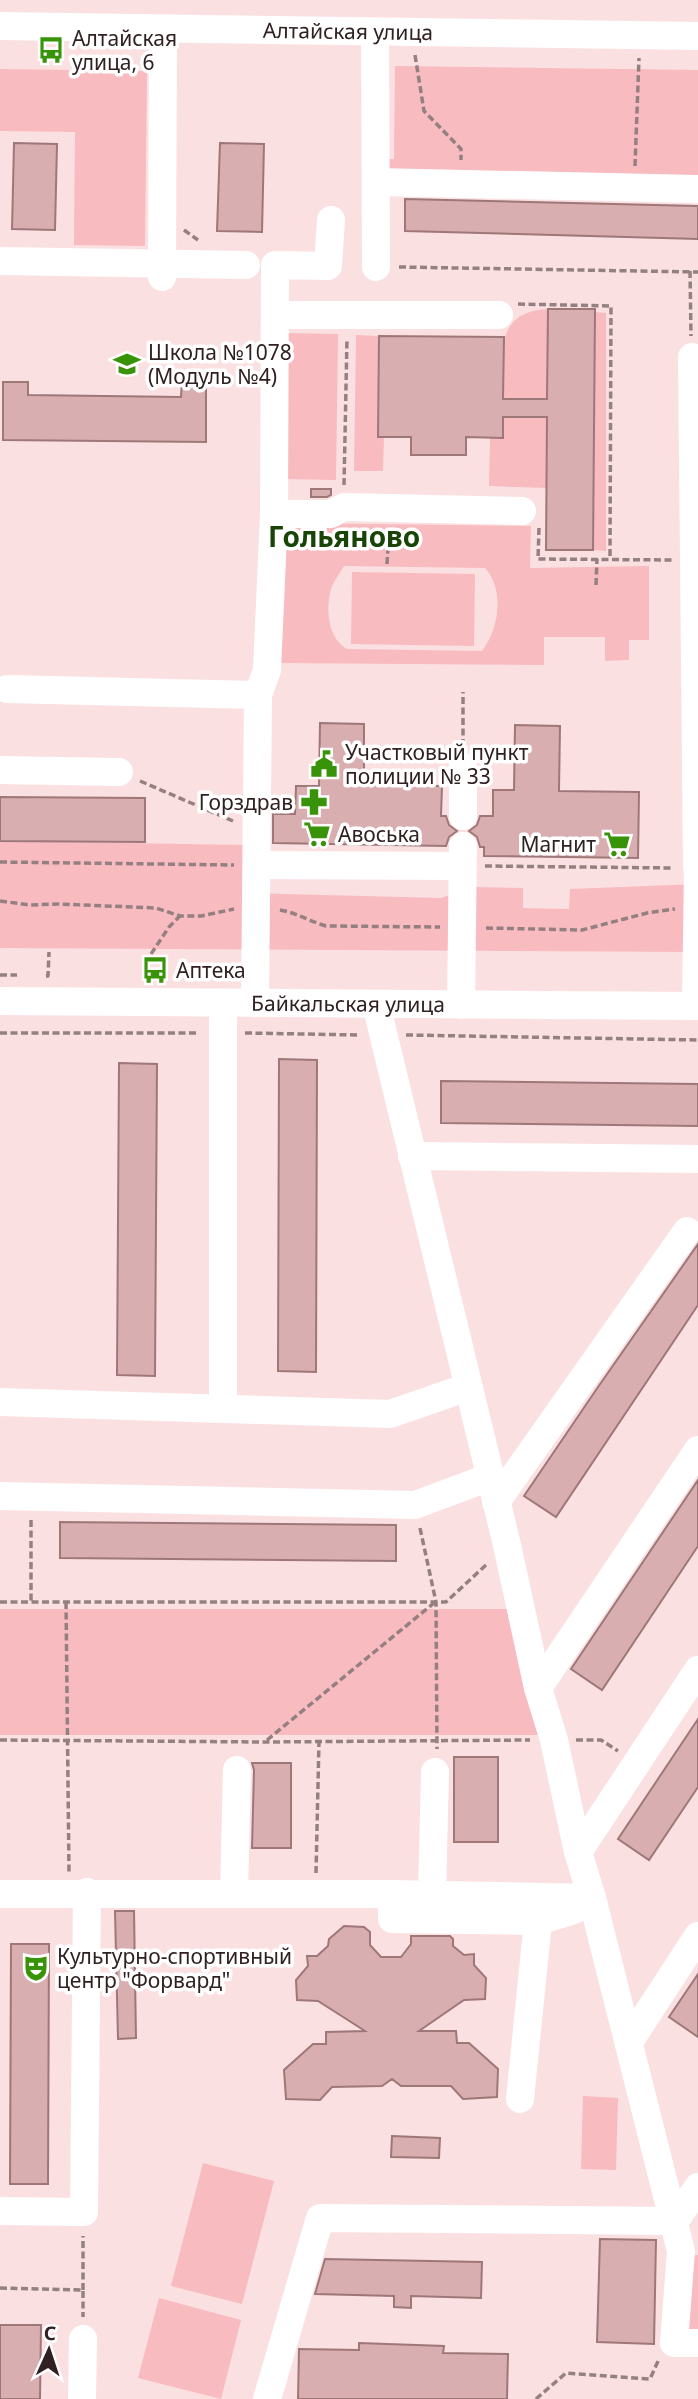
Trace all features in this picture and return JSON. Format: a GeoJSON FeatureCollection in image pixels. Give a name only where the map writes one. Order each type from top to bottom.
{"type":"FeatureCollection","features":[{"type":"Feature","properties":{"kind":"street","name":"Алтайская улица"},"geometry":{"type":"LineString","coordinates":[[0,26],[163,29],[376,43],[698,36]]}},
{"type":"Feature","properties":{"kind":"street"},"geometry":{"type":"LineString","coordinates":[[162,270],[163,29]]}},
{"type":"Feature","properties":{"kind":"street"},"geometry":{"type":"LineString","coordinates":[[357,96],[376,43]]}},
{"type":"Feature","properties":{"kind":"street"},"geometry":{"type":"LineString","coordinates":[[376,43],[376,267]]}},
{"type":"Feature","properties":{"kind":"street"},"geometry":{"type":"LineString","coordinates":[[376,182],[698,188]]}},
{"type":"Feature","properties":{"kind":"street"},"geometry":{"type":"LineString","coordinates":[[255,1003],[258,695],[267,670],[274,514],[275,265],[328,266],[331,220]]}},
{"type":"Feature","properties":{"kind":"street"},"geometry":{"type":"LineString","coordinates":[[0,261],[162,270],[246,265]]}},
{"type":"Feature","properties":{"kind":"street"},"geometry":{"type":"LineString","coordinates":[[276,315],[499,315]]}},
{"type":"Feature","properties":{"kind":"street"},"geometry":{"type":"LineString","coordinates":[[692,357],[697,1006]]}},
{"type":"Feature","properties":{"kind":"street"},"geometry":{"type":"LineString","coordinates":[[274,514],[331,514],[344,508],[522,511]]}},
{"type":"Feature","properties":{"kind":"street"},"geometry":{"type":"LineString","coordinates":[[7,689],[258,695]]}},
{"type":"Feature","properties":{"kind":"street"},"geometry":{"type":"LineString","coordinates":[[463,767],[463,816]]}},
{"type":"Feature","properties":{"kind":"street"},"geometry":{"type":"LineString","coordinates":[[0,770],[119,772]]}},
{"type":"Feature","properties":{"kind":"street"},"geometry":{"type":"LineString","coordinates":[[257,865],[462,856],[461,1005]]}},
{"type":"Feature","properties":{"kind":"street","name":"Байкальская улица"},"geometry":{"type":"LineString","coordinates":[[0,1002],[697,1006]]}},
{"type":"Feature","properties":{"kind":"street"},"geometry":{"type":"LineString","coordinates":[[223,1003],[223,1407]]}},
{"type":"Feature","properties":{"kind":"street"},"geometry":{"type":"LineString","coordinates":[[376,1004],[507,1545],[538,1688],[554,1740],[578,1852],[675,2221],[681,2251],[686,2343]]}},
{"type":"Feature","properties":{"kind":"street"},"geometry":{"type":"LineString","coordinates":[[412,1156],[698,1159]]}},
{"type":"Feature","properties":{"kind":"street"},"geometry":{"type":"LineString","coordinates":[[0,1496],[415,1505],[493,1489],[687,1231]]}},
{"type":"Feature","properties":{"kind":"street"},"geometry":{"type":"LineString","coordinates":[[0,1402],[390,1414],[468,1387]]}},
{"type":"Feature","properties":{"kind":"street"},"geometry":{"type":"LineString","coordinates":[[538,1688],[698,1450]]}},
{"type":"Feature","properties":{"kind":"street"},"geometry":{"type":"LineString","coordinates":[[578,1852],[698,1670]]}},
{"type":"Feature","properties":{"kind":"street"},"geometry":{"type":"LineString","coordinates":[[234,1894],[237,1770]]}},
{"type":"Feature","properties":{"kind":"street"},"geometry":{"type":"LineString","coordinates":[[432,1894],[435,1772]]}},
{"type":"Feature","properties":{"kind":"street"},"geometry":{"type":"LineString","coordinates":[[0,1894],[78,1884],[234,1894],[432,1894],[592,1898]]}},
{"type":"Feature","properties":{"kind":"street"},"geometry":{"type":"LineString","coordinates":[[0,2211],[84,2212],[78,1884]]}},
{"type":"Feature","properties":{"kind":"street"},"geometry":{"type":"LineString","coordinates":[[392,1894],[392,1919],[538,1921],[574,1910],[592,1898]]}},
{"type":"Feature","properties":{"kind":"street"},"geometry":{"type":"LineString","coordinates":[[520,2099],[538,1921]]}},
{"type":"Feature","properties":{"kind":"street"},"geometry":{"type":"LineString","coordinates":[[629,2042],[698,1936]]}},
{"type":"Feature","properties":{"kind":"street"},"geometry":{"type":"LineString","coordinates":[[675,2221],[698,2187]]}},
{"type":"Feature","properties":{"kind":"street"},"geometry":{"type":"LineString","coordinates":[[267,2399],[320,2218],[675,2221]]}},
{"type":"Feature","properties":{"kind":"street"},"geometry":{"type":"LineString","coordinates":[[82,2399],[83,2339]]}},
{"type":"Feature","properties":{"kind":"path"},"geometry":{"type":"LineString","coordinates":[[415,54],[424,111],[461,149],[461,184]]}},
{"type":"Feature","properties":{"kind":"path"},"geometry":{"type":"LineString","coordinates":[[635,187],[639,56]]}},
{"type":"Feature","properties":{"kind":"path"},"geometry":{"type":"LineString","coordinates":[[376,267],[698,272]]}},
{"type":"Feature","properties":{"kind":"path"},"geometry":{"type":"LineString","coordinates":[[690,271],[692,357]]}},
{"type":"Feature","properties":{"kind":"path"},"geometry":{"type":"LineString","coordinates":[[499,315],[513,304],[611,306],[610,559]]}},
{"type":"Feature","properties":{"kind":"path"},"geometry":{"type":"LineString","coordinates":[[344,508],[348,315]]}},
{"type":"Feature","properties":{"kind":"path"},"geometry":{"type":"LineString","coordinates":[[387,564],[391,508]]}},
{"type":"Feature","properties":{"kind":"path"},"geometry":{"type":"LineString","coordinates":[[522,511],[533,513],[539,520],[538,559],[695,560]]}},
{"type":"Feature","properties":{"kind":"path"},"geometry":{"type":"LineString","coordinates":[[596,585],[597,559]]}},
{"type":"Feature","properties":{"kind":"path"},"geometry":{"type":"LineString","coordinates":[[463,692],[463,767]]}},
{"type":"Feature","properties":{"kind":"path"},"geometry":{"type":"LineString","coordinates":[[119,772],[257,831]]}},
{"type":"Feature","properties":{"kind":"path"},"geometry":{"type":"LineString","coordinates":[[462,856],[698,867]]}},
{"type":"Feature","properties":{"kind":"path"},"geometry":{"type":"LineString","coordinates":[[0,862],[257,865]]}},
{"type":"Feature","properties":{"kind":"path"},"geometry":{"type":"LineString","coordinates":[[0,901],[30,905],[156,908],[180,915],[201,916],[235,909],[256,909]]}},
{"type":"Feature","properties":{"kind":"path"},"geometry":{"type":"LineString","coordinates":[[152,954],[180,915]]}},
{"type":"Feature","properties":{"kind":"path"},"geometry":{"type":"LineString","coordinates":[[36,975],[48,976],[49,952]]}},
{"type":"Feature","properties":{"kind":"path"},"geometry":{"type":"LineString","coordinates":[[0,975],[24,975]]}},
{"type":"Feature","properties":{"kind":"path"},"geometry":{"type":"LineString","coordinates":[[0,1033],[223,1033],[698,1040]]}},
{"type":"Feature","properties":{"kind":"path"},"geometry":{"type":"LineString","coordinates":[[31,1497],[32,1602]]}},
{"type":"Feature","properties":{"kind":"path"},"geometry":{"type":"LineString","coordinates":[[415,1505],[436,1602],[438,1741],[435,1772]]}},
{"type":"Feature","properties":{"kind":"path"},"geometry":{"type":"LineString","coordinates":[[0,1602],[446,1602],[507,1545]]}},
{"type":"Feature","properties":{"kind":"path"},"geometry":{"type":"LineString","coordinates":[[66,1602],[68,1740],[78,1884]]}},
{"type":"Feature","properties":{"kind":"path"},"geometry":{"type":"LineString","coordinates":[[265,1742],[436,1602]]}},
{"type":"Feature","properties":{"kind":"path"},"geometry":{"type":"LineString","coordinates":[[0,1740],[601,1740],[636,1763]]}},
{"type":"Feature","properties":{"kind":"path"},"geometry":{"type":"LineString","coordinates":[[316,1878],[319,1741]]}},
{"type":"Feature","properties":{"kind":"path"},"geometry":{"type":"LineString","coordinates":[[83,2339],[84,2212]]}},
{"type":"Feature","properties":{"kind":"path"},"geometry":{"type":"LineString","coordinates":[[0,2288],[83,2290]]}},
{"type":"Feature","properties":{"kind":"path"},"geometry":{"type":"LineString","coordinates":[[536,2399],[566,2373],[650,2379],[661,2353],[686,2343]]}},
{"type":"Feature","properties":{"kind":"shaded area"},"geometry":{"type":"Polygon","coordinates":[[[395,66],[698,70],[698,182],[381,178],[381,159],[394,159],[395,66]]]}},
{"type":"Feature","properties":{"kind":"shaded area"},"geometry":{"type":"Polygon","coordinates":[[[0,69],[147,71],[145,246],[74,245],[75,132],[0,131],[0,69]]]}},
{"type":"Feature","properties":{"kind":"shaded area"},"geometry":{"type":"Polygon","coordinates":[[[548,309],[547,399],[503,399],[502,353],[509,328],[517,318],[530,312],[548,309]]]}},
{"type":"Feature","properties":{"kind":"shaded area"},"geometry":{"type":"Polygon","coordinates":[[[595,312],[606,313],[606,551],[593,550],[595,312]]]}},
{"type":"Feature","properties":{"kind":"shaded area"},"geometry":{"type":"Polygon","coordinates":[[[282,333],[338,334],[336,480],[282,479],[282,333]]]}},
{"type":"Feature","properties":{"kind":"shaded area"},"geometry":{"type":"Polygon","coordinates":[[[356,335],[379,336],[378,436],[384,437],[383,471],[354,471],[356,335]]]}},
{"type":"Feature","properties":{"kind":"shaded area"},"geometry":{"type":"Polygon","coordinates":[[[503,417],[547,417],[546,488],[489,486],[490,438],[503,417]]]}},
{"type":"Feature","properties":{"kind":"shaded area"},"geometry":{"type":"Polygon","coordinates":[[[292,523],[531,526],[530,568],[649,566],[649,640],[629,640],[629,660],[605,661],[605,637],[544,637],[544,665],[275,663],[278,533],[292,523]],[[344,566],[333,583],[330,594],[329,621],[335,637],[347,649],[482,651],[492,632],[497,610],[495,587],[485,568],[344,566]]]}},
{"type":"Feature","properties":{"kind":"shaded area"},"geometry":{"type":"Polygon","coordinates":[[[352,572],[475,574],[474,646],[351,644],[352,572]]]}},
{"type":"Feature","properties":{"kind":"shaded area"},"geometry":{"type":"Polygon","coordinates":[[[0,841],[246,845],[247,893],[441,898],[472,887],[523,888],[523,908],[569,909],[570,889],[698,884],[698,952],[0,948],[0,841]]]}},
{"type":"Feature","properties":{"kind":"shaded area"},"geometry":{"type":"Polygon","coordinates":[[[0,1609],[509,1609],[545,1735],[0,1735],[0,1609]]]}},
{"type":"Feature","properties":{"kind":"shaded area"},"geometry":{"type":"Polygon","coordinates":[[[583,2096],[618,2098],[616,2170],[581,2169],[583,2096]]]}},
{"type":"Feature","properties":{"kind":"shaded area"},"geometry":{"type":"Polygon","coordinates":[[[203,2163],[274,2181],[242,2304],[171,2286],[203,2163]]]}},
{"type":"Feature","properties":{"kind":"shaded area"},"geometry":{"type":"Polygon","coordinates":[[[698,2255],[698,2337],[683,2337],[688,2256],[698,2255]]]}},
{"type":"Feature","properties":{"kind":"shaded area"},"geometry":{"type":"Polygon","coordinates":[[[159,2298],[241,2320],[221,2399],[138,2378],[159,2298]]]}},
{"type":"Feature","properties":{"kind":"building"},"geometry":{"type":"Polygon","coordinates":[[[14,143],[57,144],[55,230],[12,229],[14,143]]]}},
{"type":"Feature","properties":{"kind":"building"},"geometry":{"type":"Polygon","coordinates":[[[220,143],[264,144],[262,232],[217,231],[220,143]]]}},
{"type":"Feature","properties":{"kind":"building"},"geometry":{"type":"Polygon","coordinates":[[[405,199],[698,206],[698,239],[405,231],[405,199]]]}},
{"type":"Feature","properties":{"kind":"building"},"geometry":{"type":"Polygon","coordinates":[[[548,309],[595,309],[593,550],[546,550],[547,417],[503,417],[503,438],[466,437],[466,455],[411,455],[411,437],[378,437],[379,336],[504,337],[503,399],[547,399],[548,309]]]}},
{"type":"Feature","properties":{"kind":"building"},"geometry":{"type":"Polygon","coordinates":[[[182,380],[206,380],[206,442],[3,440],[3,382],[28,382],[28,395],[181,397],[182,380]]]}},
{"type":"Feature","properties":{"kind":"building"},"geometry":{"type":"Polygon","coordinates":[[[311,489],[331,489],[331,495],[311,497],[311,489]]]}},
{"type":"Feature","properties":{"kind":"building"},"geometry":{"type":"Polygon","coordinates":[[[320,723],[364,724],[364,785],[442,786],[441,816],[446,816],[449,825],[457,831],[449,837],[446,846],[273,843],[273,814],[295,814],[296,786],[319,786],[320,723]]]}},
{"type":"Feature","properties":{"kind":"building"},"geometry":{"type":"Polygon","coordinates":[[[515,725],[560,726],[559,791],[639,792],[638,858],[484,856],[484,847],[480,847],[477,837],[469,831],[477,825],[480,816],[493,816],[493,790],[514,790],[515,725]]]}},
{"type":"Feature","properties":{"kind":"building"},"geometry":{"type":"Polygon","coordinates":[[[0,797],[145,798],[145,842],[0,841],[0,797]]]}},
{"type":"Feature","properties":{"kind":"building"},"geometry":{"type":"Polygon","coordinates":[[[279,1059],[317,1060],[316,1372],[278,1371],[279,1059]]]}},
{"type":"Feature","properties":{"kind":"building"},"geometry":{"type":"Polygon","coordinates":[[[119,1063],[157,1064],[155,1376],[117,1375],[119,1063]]]}},
{"type":"Feature","properties":{"kind":"building"},"geometry":{"type":"Polygon","coordinates":[[[441,1081],[698,1084],[698,1126],[441,1123],[441,1081]]]}},
{"type":"Feature","properties":{"kind":"building"},"geometry":{"type":"Polygon","coordinates":[[[698,1244],[698,1305],[556,1517],[524,1496],[698,1244]]]}},
{"type":"Feature","properties":{"kind":"building"},"geometry":{"type":"Polygon","coordinates":[[[698,1480],[698,1546],[602,1690],[571,1669],[698,1480]]]}},
{"type":"Feature","properties":{"kind":"building"},"geometry":{"type":"Polygon","coordinates":[[[60,1522],[396,1525],[396,1561],[60,1558],[60,1522]]]}},
{"type":"Feature","properties":{"kind":"building"},"geometry":{"type":"Polygon","coordinates":[[[698,1719],[698,1787],[649,1860],[618,1839],[698,1719]]]}},
{"type":"Feature","properties":{"kind":"building"},"geometry":{"type":"Polygon","coordinates":[[[454,1757],[498,1757],[498,1842],[454,1842],[454,1757]]]}},
{"type":"Feature","properties":{"kind":"building"},"geometry":{"type":"Polygon","coordinates":[[[252,1763],[291,1763],[291,1848],[252,1848],[252,1763]]]}},
{"type":"Feature","properties":{"kind":"building"},"geometry":{"type":"Polygon","coordinates":[[[115,1911],[134,1911],[136,2038],[118,2039],[115,1911]]]}},
{"type":"Feature","properties":{"kind":"building"},"geometry":{"type":"Polygon","coordinates":[[[344,1926],[364,1927],[370,1932],[370,1945],[381,1957],[401,1957],[411,1944],[411,1936],[450,1936],[453,1946],[464,1955],[474,1954],[474,1965],[486,1978],[485,1999],[464,2000],[419,2031],[456,2031],[457,2043],[469,2043],[498,2069],[497,2097],[463,2099],[451,2086],[401,2086],[392,2079],[382,2086],[332,2087],[320,2100],[286,2099],[284,2070],[313,2044],[326,2044],[326,2032],[365,2031],[318,2001],[297,2000],[296,1980],[308,1966],[307,1956],[317,1956],[328,1946],[329,1939],[344,1926]]]}},
{"type":"Feature","properties":{"kind":"building"},"geometry":{"type":"Polygon","coordinates":[[[11,1944],[49,1944],[48,2184],[10,2184],[11,1944]]]}},
{"type":"Feature","properties":{"kind":"building"},"geometry":{"type":"Polygon","coordinates":[[[698,1974],[698,2037],[669,2017],[698,1974]]]}},
{"type":"Feature","properties":{"kind":"building"},"geometry":{"type":"Polygon","coordinates":[[[392,2136],[440,2138],[439,2158],[391,2157],[392,2136]]]}},
{"type":"Feature","properties":{"kind":"building"},"geometry":{"type":"Polygon","coordinates":[[[600,2239],[656,2240],[654,2344],[597,2342],[600,2239]]]}},
{"type":"Feature","properties":{"kind":"building"},"geometry":{"type":"Polygon","coordinates":[[[325,2259],[482,2262],[481,2298],[411,2296],[411,2308],[394,2307],[394,2296],[315,2294],[325,2259]]]}},
{"type":"Feature","properties":{"kind":"building"},"geometry":{"type":"Polygon","coordinates":[[[0,2325],[41,2325],[40,2399],[0,2399],[0,2325]]]}},
{"type":"Feature","properties":{"kind":"building"},"geometry":{"type":"Polygon","coordinates":[[[359,2343],[444,2346],[443,2353],[508,2354],[507,2399],[298,2399],[299,2349],[359,2350],[359,2343]]]}},
{"type":"Feature","properties":{"kind":"place","name":"Алтайская улица, 6"},"geometry":{"type":"Point","coordinates":[51,50]}},
{"type":"Feature","properties":{"kind":"place","name":"Школа №1078 (Модуль №4)"},"geometry":{"type":"Point","coordinates":[127,364]}},
{"type":"Feature","properties":{"kind":"place","name":"Участковый пункт полиции № 33"},"geometry":{"type":"Point","coordinates":[324,764]}},
{"type":"Feature","properties":{"kind":"place","name":"Горздрав"},"geometry":{"type":"Point","coordinates":[314,802]}},
{"type":"Feature","properties":{"kind":"place","name":"Авоська"},"geometry":{"type":"Point","coordinates":[317,834]}},
{"type":"Feature","properties":{"kind":"place","name":"Магнит"},"geometry":{"type":"Point","coordinates":[617,844]}},
{"type":"Feature","properties":{"kind":"place","name":"Аптека"},"geometry":{"type":"Point","coordinates":[155,970]}},
{"type":"Feature","properties":{"kind":"place","name":"Культурно-спортивный центр \"Форвард\""},"geometry":{"type":"Point","coordinates":[36,1968]}},
{"type":"Feature","properties":{"kind":"district","name":"Гольяново"},"geometry":{"type":"Point","coordinates":[344,536]}}]}
